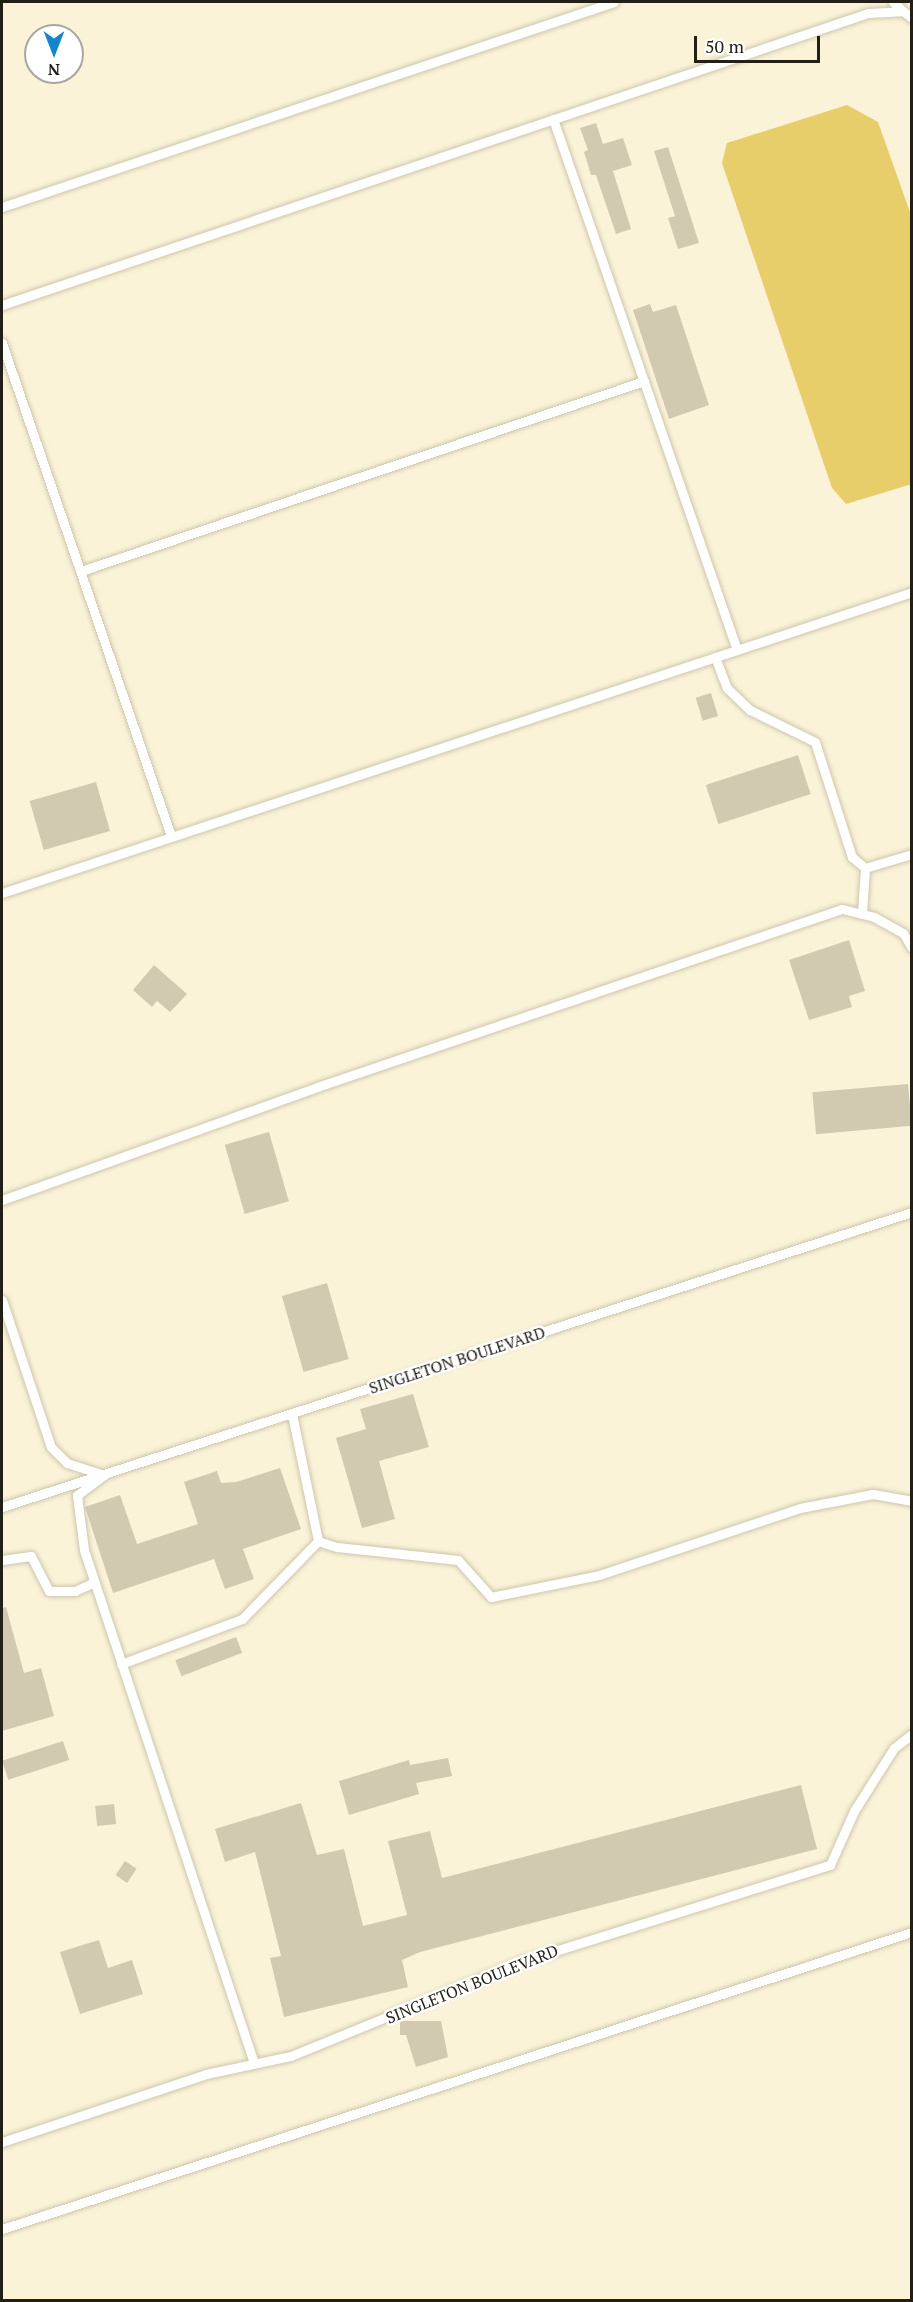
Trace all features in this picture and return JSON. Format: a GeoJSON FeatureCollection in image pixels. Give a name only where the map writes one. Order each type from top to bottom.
{"type":"FeatureCollection","features":[{"type":"Feature","properties":{"kind":"lane"},"geometry":{"type":"LineString","coordinates":[[2,207],[614,2]]}},
{"type":"Feature","properties":{"kind":"lane"},"geometry":{"type":"LineString","coordinates":[[892,2],[912,18]]}},
{"type":"Feature","properties":{"kind":"lane"},"geometry":{"type":"LineString","coordinates":[[2,305],[868,13],[903,11]]}},
{"type":"Feature","properties":{"kind":"lane"},"geometry":{"type":"LineString","coordinates":[[553,119],[737,650]]}},
{"type":"Feature","properties":{"kind":"lane"},"geometry":{"type":"LineString","coordinates":[[2,343],[171,836]]}},
{"type":"Feature","properties":{"kind":"lane"},"geometry":{"type":"LineString","coordinates":[[81,571],[644,381]]}},
{"type":"Feature","properties":{"kind":"lane"},"geometry":{"type":"LineString","coordinates":[[2,893],[912,592]]}},
{"type":"Feature","properties":{"kind":"lane"},"geometry":{"type":"LineString","coordinates":[[715,657],[727,688],[750,710],[815,742],[852,857],[865,868]]}},
{"type":"Feature","properties":{"kind":"lane"},"geometry":{"type":"LineString","coordinates":[[865,868],[912,854]]}},
{"type":"Feature","properties":{"kind":"lane"},"geometry":{"type":"LineString","coordinates":[[862,914],[865,868]]}},
{"type":"Feature","properties":{"kind":"lane"},"geometry":{"type":"LineString","coordinates":[[2,1200],[317,1087],[842,909],[862,914],[903,933],[912,948]]}},
{"type":"Feature","properties":{"kind":"lane","name":"SINGLETON BOULEVARD"},"geometry":{"type":"LineString","coordinates":[[2,1507],[912,1212]]}},
{"type":"Feature","properties":{"kind":"lane"},"geometry":{"type":"LineString","coordinates":[[2,1300],[51,1447],[67,1463],[104,1475]]}},
{"type":"Feature","properties":{"kind":"lane"},"geometry":{"type":"LineString","coordinates":[[292,1414],[318,1541]]}},
{"type":"Feature","properties":{"kind":"lane"},"geometry":{"type":"LineString","coordinates":[[104,1475],[77,1495],[84,1550],[254,2063]]}},
{"type":"Feature","properties":{"kind":"lane"},"geometry":{"type":"LineString","coordinates":[[318,1541],[337,1547],[458,1560],[491,1597],[599,1575],[800,1508],[873,1494],[912,1502]]}},
{"type":"Feature","properties":{"kind":"lane"},"geometry":{"type":"LineString","coordinates":[[121,1664],[242,1619],[318,1541]]}},
{"type":"Feature","properties":{"kind":"lane"},"geometry":{"type":"LineString","coordinates":[[2,1560],[31,1556],[49,1591],[75,1591],[94,1582]]}},
{"type":"Feature","properties":{"kind":"lane","name":"SINGLETON BOULEVARD"},"geometry":{"type":"LineString","coordinates":[[2,2142],[206,2074],[321,2044],[522,1960],[830,1865],[854,1811],[894,1748],[912,1734]]}},
{"type":"Feature","properties":{"kind":"lane"},"geometry":{"type":"LineString","coordinates":[[2,2229],[912,1932]]}},
{"type":"Feature","properties":{"kind":"shaded area"},"geometry":{"type":"Polygon","coordinates":[[[847,105],[878,122],[911,215],[912,484],[846,504],[832,488],[722,163],[727,143],[847,105]]]}},
{"type":"Feature","properties":{"kind":"building"},"geometry":{"type":"Polygon","coordinates":[[[596,123],[603,144],[623,138],[632,165],[613,171],[631,229],[616,234],[596,175],[591,175],[584,152],[588,150],[580,128],[596,123]]]}},
{"type":"Feature","properties":{"kind":"building"},"geometry":{"type":"Polygon","coordinates":[[[668,147],[699,243],[678,249],[668,218],[675,216],[654,151],[668,147]]]}},
{"type":"Feature","properties":{"kind":"building"},"geometry":{"type":"Polygon","coordinates":[[[650,304],[653,312],[676,305],[709,405],[669,419],[633,310],[650,304]]]}},
{"type":"Feature","properties":{"kind":"building"},"geometry":{"type":"Polygon","coordinates":[[[711,693],[718,716],[703,721],[696,698],[711,693]]]}},
{"type":"Feature","properties":{"kind":"building"},"geometry":{"type":"Polygon","coordinates":[[[798,755],[811,794],[718,824],[706,785],[798,755]]]}},
{"type":"Feature","properties":{"kind":"building"},"geometry":{"type":"Polygon","coordinates":[[[96,782],[110,831],[44,850],[30,801],[96,782]]]}},
{"type":"Feature","properties":{"kind":"building"},"geometry":{"type":"Polygon","coordinates":[[[849,940],[865,991],[849,996],[852,1007],[809,1020],[789,960],[849,940]]]}},
{"type":"Feature","properties":{"kind":"building"},"geometry":{"type":"Polygon","coordinates":[[[154,965],[187,994],[170,1012],[157,1001],[152,1007],[133,990],[154,965]]]}},
{"type":"Feature","properties":{"kind":"building"},"geometry":{"type":"Polygon","coordinates":[[[908,1084],[912,1126],[816,1134],[812,1092],[908,1084]]]}},
{"type":"Feature","properties":{"kind":"building"},"geometry":{"type":"Polygon","coordinates":[[[269,1132],[289,1201],[245,1214],[225,1145],[269,1132]]]}},
{"type":"Feature","properties":{"kind":"building"},"geometry":{"type":"Polygon","coordinates":[[[327,1283],[349,1359],[304,1372],[282,1296],[327,1283]]]}},
{"type":"Feature","properties":{"kind":"building"},"geometry":{"type":"Polygon","coordinates":[[[413,1394],[429,1447],[379,1461],[395,1519],[362,1528],[336,1438],[366,1429],[360,1409],[413,1394]]]}},
{"type":"Feature","properties":{"kind":"building"},"geometry":{"type":"Polygon","coordinates":[[[280,1468],[301,1529],[243,1549],[254,1579],[225,1589],[214,1559],[113,1593],[85,1507],[120,1495],[137,1544],[198,1524],[184,1482],[217,1471],[221,1483],[236,1482],[280,1468]]]}},
{"type":"Feature","properties":{"kind":"building"},"geometry":{"type":"Polygon","coordinates":[[[6,1607],[24,1673],[41,1668],[54,1716],[2,1731],[2,1608],[6,1607]]]}},
{"type":"Feature","properties":{"kind":"building"},"geometry":{"type":"Polygon","coordinates":[[[236,1637],[242,1653],[181,1676],[175,1660],[236,1637]]]}},
{"type":"Feature","properties":{"kind":"building"},"geometry":{"type":"Polygon","coordinates":[[[63,1741],[69,1760],[8,1780],[2,1761],[63,1741]]]}},
{"type":"Feature","properties":{"kind":"building"},"geometry":{"type":"Polygon","coordinates":[[[448,1758],[452,1776],[416,1783],[419,1794],[349,1815],[339,1781],[409,1760],[410,1765],[448,1758]]]}},
{"type":"Feature","properties":{"kind":"building"},"geometry":{"type":"Polygon","coordinates":[[[801,1785],[817,1849],[420,1952],[402,1960],[408,1987],[284,2017],[270,1958],[281,1956],[255,1852],[225,1862],[215,1829],[301,1803],[317,1855],[344,1849],[363,1926],[407,1915],[388,1841],[430,1831],[442,1878],[801,1785]]]}},
{"type":"Feature","properties":{"kind":"building"},"geometry":{"type":"Polygon","coordinates":[[[114,1804],[116,1824],[97,1826],[95,1806],[114,1804]]]}},
{"type":"Feature","properties":{"kind":"building"},"geometry":{"type":"Polygon","coordinates":[[[125,1861],[137,1869],[127,1883],[115,1875],[125,1861]]]}},
{"type":"Feature","properties":{"kind":"building"},"geometry":{"type":"Polygon","coordinates":[[[99,1940],[108,1968],[132,1960],[143,1994],[80,2014],[60,1952],[99,1940]]]}},
{"type":"Feature","properties":{"kind":"building"},"geometry":{"type":"Polygon","coordinates":[[[400,2021],[441,2021],[448,2057],[416,2067],[406,2035],[400,2035],[400,2021]]]}}]}
